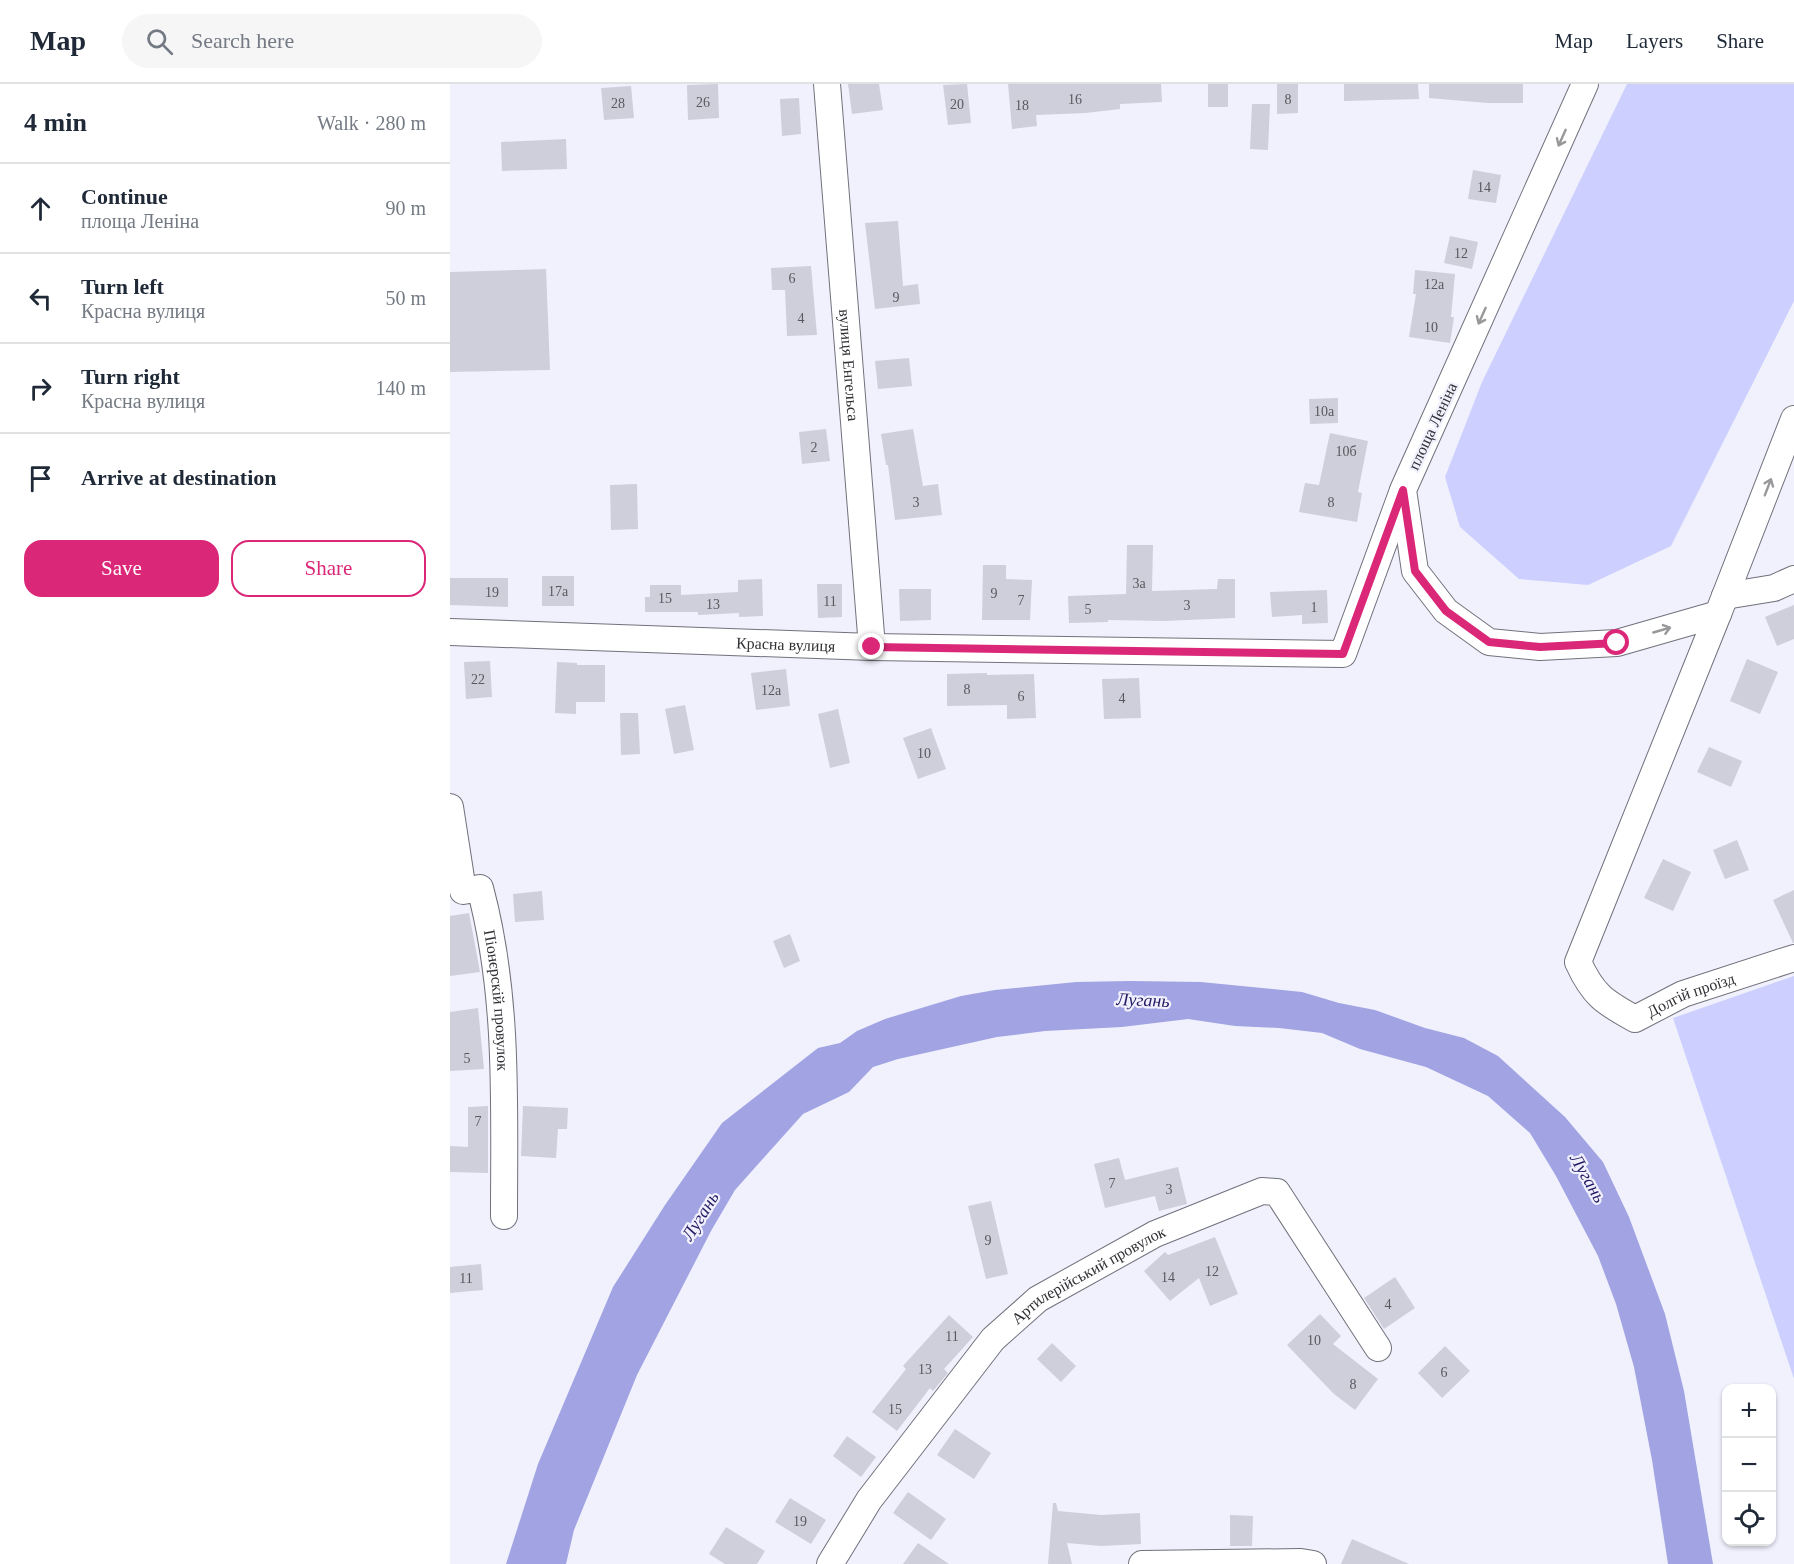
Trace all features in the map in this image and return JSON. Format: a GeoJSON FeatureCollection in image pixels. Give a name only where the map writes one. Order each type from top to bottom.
{"type":"FeatureCollection","features":[{"type":"Feature","properties":{"kind":"street","name":"вулиця Енгельса"},"geometry":{"type":"LineString","coordinates":[[827,84],[872,647]]}},
{"type":"Feature","properties":{"kind":"street","name":"площа Леніна"},"geometry":{"type":"LineString","coordinates":[[1585,84],[1403,490],[1415,571],[1446,611],[1489,642],[1540,647],[1617,643],[1794,579]]}},
{"type":"Feature","properties":{"kind":"street"},"geometry":{"type":"LineString","coordinates":[[1722,605],[1794,419]]}},
{"type":"Feature","properties":{"kind":"street","name":"Красна вулиця"},"geometry":{"type":"LineString","coordinates":[[450,632],[872,647],[1343,654],[1403,490]]}},
{"type":"Feature","properties":{"kind":"street","name":"Долгій проїзд"},"geometry":{"type":"LineString","coordinates":[[1722,605],[1578,962],[1588,983],[1605,1003],[1635,1019],[1683,994],[1794,958]]}},
{"type":"Feature","properties":{"kind":"street","name":"Піонєрскій провулок"},"geometry":{"type":"LineString","coordinates":[[450,807],[456,893],[480,888],[490,927],[502,1012],[504,1216]]}},
{"type":"Feature","properties":{"kind":"street","name":"Артилерійський провулок"},"geometry":{"type":"LineString","coordinates":[[830,1564],[869,1500],[993,1339],[1038,1299],[1155,1234],[1241,1198],[1262,1191],[1277,1192],[1378,1348]]}},
{"type":"Feature","properties":{"kind":"street"},"geometry":{"type":"LineString","coordinates":[[1142,1564],[1301,1562],[1313,1564]]}},
{"type":"Feature","properties":{"kind":"shaded area"},"geometry":{"type":"Polygon","coordinates":[[[1627,84],[1794,84],[1794,301],[1671,546],[1588,585],[1519,579],[1460,527],[1445,477],[1482,382],[1627,84]]]}},
{"type":"Feature","properties":{"kind":"shaded area"},"geometry":{"type":"Polygon","coordinates":[[[1794,976],[1794,1379],[1673,1018],[1794,976]]]}},
{"type":"Feature","properties":{"kind":"water","name":"Лугань"},"geometry":{"type":"Polygon","coordinates":[[[1076,982],[1201,982],[1302,992],[1339,1003],[1375,1010],[1425,1028],[1464,1038],[1498,1056],[1565,1117],[1603,1162],[1629,1217],[1665,1314],[1684,1391],[1713,1564],[1668,1564],[1652,1460],[1634,1367],[1616,1304],[1598,1256],[1556,1176],[1530,1133],[1488,1096],[1426,1067],[1360,1049],[1322,1033],[1235,1026],[1188,1019],[997,1037],[898,1059],[873,1067],[849,1092],[803,1114],[735,1190],[711,1231],[637,1375],[574,1530],[566,1564],[506,1564],[538,1464],[613,1287],[665,1205],[722,1123],[818,1048],[840,1043],[857,1031],[885,1019],[961,996],[995,990],[1076,982]]]}},
{"type":"Feature","properties":{"kind":"building"},"geometry":{"type":"Polygon","coordinates":[[[718,84],[719,118],[688,120],[687,85],[718,84]]]}},
{"type":"Feature","properties":{"kind":"building"},"geometry":{"type":"Polygon","coordinates":[[[848,84],[879,84],[883,110],[852,114],[848,84]]]}},
{"type":"Feature","properties":{"kind":"building"},"geometry":{"type":"Polygon","coordinates":[[[967,84],[971,123],[948,125],[943,85],[967,84]]]}},
{"type":"Feature","properties":{"kind":"building"},"geometry":{"type":"Polygon","coordinates":[[[1008,84],[1161,84],[1162,102],[1120,104],[1120,109],[1086,113],[1036,115],[1037,126],[1012,129],[1008,84]]]}},
{"type":"Feature","properties":{"kind":"building"},"geometry":{"type":"Polygon","coordinates":[[[1208,84],[1228,84],[1228,107],[1208,107],[1208,84]]]}},
{"type":"Feature","properties":{"kind":"building"},"geometry":{"type":"Polygon","coordinates":[[[1277,84],[1298,84],[1298,113],[1277,114],[1277,84]]]}},
{"type":"Feature","properties":{"kind":"building"},"geometry":{"type":"Polygon","coordinates":[[[1344,84],[1418,84],[1419,99],[1344,101],[1344,84]]]}},
{"type":"Feature","properties":{"kind":"building"},"geometry":{"type":"Polygon","coordinates":[[[1429,84],[1523,84],[1523,103],[1487,103],[1429,98],[1429,84]]]}},
{"type":"Feature","properties":{"kind":"building"},"geometry":{"type":"Polygon","coordinates":[[[631,86],[634,118],[604,120],[601,88],[631,86]]]}},
{"type":"Feature","properties":{"kind":"building"},"geometry":{"type":"Polygon","coordinates":[[[799,98],[801,134],[782,136],[780,99],[799,98]]]}},
{"type":"Feature","properties":{"kind":"building"},"geometry":{"type":"Polygon","coordinates":[[[1252,104],[1270,104],[1268,150],[1250,149],[1252,104]]]}},
{"type":"Feature","properties":{"kind":"building"},"geometry":{"type":"Polygon","coordinates":[[[566,139],[567,169],[502,171],[501,142],[566,139]]]}},
{"type":"Feature","properties":{"kind":"building"},"geometry":{"type":"Polygon","coordinates":[[[1473,170],[1501,175],[1496,203],[1468,199],[1473,170]]]}},
{"type":"Feature","properties":{"kind":"building"},"geometry":{"type":"Polygon","coordinates":[[[898,221],[903,286],[918,284],[920,304],[875,309],[865,223],[898,221]]]}},
{"type":"Feature","properties":{"kind":"building"},"geometry":{"type":"Polygon","coordinates":[[[1450,236],[1478,242],[1472,269],[1444,263],[1450,236]]]}},
{"type":"Feature","properties":{"kind":"building"},"geometry":{"type":"Polygon","coordinates":[[[811,266],[817,335],[787,336],[785,290],[772,290],[771,268],[811,266]]]}},
{"type":"Feature","properties":{"kind":"building"},"geometry":{"type":"Polygon","coordinates":[[[546,269],[550,370],[450,372],[450,272],[546,269]]]}},
{"type":"Feature","properties":{"kind":"building"},"geometry":{"type":"Polygon","coordinates":[[[1415,270],[1455,274],[1451,317],[1454,317],[1450,343],[1409,337],[1416,294],[1413,294],[1415,270]]]}},
{"type":"Feature","properties":{"kind":"building"},"geometry":{"type":"Polygon","coordinates":[[[909,358],[912,386],[878,389],[875,361],[909,358]]]}},
{"type":"Feature","properties":{"kind":"building"},"geometry":{"type":"Polygon","coordinates":[[[1338,398],[1338,423],[1310,424],[1309,399],[1338,398]]]}},
{"type":"Feature","properties":{"kind":"building"},"geometry":{"type":"Polygon","coordinates":[[[826,429],[830,461],[802,464],[799,432],[826,429]]]}},
{"type":"Feature","properties":{"kind":"building"},"geometry":{"type":"Polygon","coordinates":[[[913,429],[923,486],[938,484],[942,515],[895,520],[888,465],[886,465],[881,434],[913,429]]]}},
{"type":"Feature","properties":{"kind":"building"},"geometry":{"type":"Polygon","coordinates":[[[1330,433],[1368,441],[1358,492],[1362,493],[1357,522],[1299,512],[1305,483],[1319,485],[1330,433]]]}},
{"type":"Feature","properties":{"kind":"building"},"geometry":{"type":"Polygon","coordinates":[[[637,484],[638,529],[611,530],[610,485],[637,484]]]}},
{"type":"Feature","properties":{"kind":"building"},"geometry":{"type":"Polygon","coordinates":[[[1127,545],[1153,545],[1152,591],[1217,589],[1218,579],[1235,579],[1235,618],[1163,621],[1108,620],[1108,622],[1069,623],[1068,596],[1126,594],[1127,545]]]}},
{"type":"Feature","properties":{"kind":"building"},"geometry":{"type":"Polygon","coordinates":[[[983,565],[1006,565],[1006,579],[1032,580],[1030,620],[982,620],[983,565]]]}},
{"type":"Feature","properties":{"kind":"building"},"geometry":{"type":"Polygon","coordinates":[[[542,576],[574,576],[574,606],[542,606],[542,576]]]}},
{"type":"Feature","properties":{"kind":"building"},"geometry":{"type":"Polygon","coordinates":[[[450,578],[508,578],[508,607],[450,605],[450,578]]]}},
{"type":"Feature","properties":{"kind":"building"},"geometry":{"type":"Polygon","coordinates":[[[762,579],[763,616],[739,617],[739,613],[698,615],[698,612],[645,612],[645,597],[650,597],[650,585],[681,585],[681,595],[738,592],[738,580],[762,579]]]}},
{"type":"Feature","properties":{"kind":"building"},"geometry":{"type":"Polygon","coordinates":[[[817,584],[842,584],[842,617],[818,618],[817,584]]]}},
{"type":"Feature","properties":{"kind":"building"},"geometry":{"type":"Polygon","coordinates":[[[899,589],[931,589],[931,620],[900,621],[899,589]]]}},
{"type":"Feature","properties":{"kind":"building"},"geometry":{"type":"Polygon","coordinates":[[[1327,590],[1328,623],[1302,624],[1302,615],[1272,617],[1270,592],[1327,590]]]}},
{"type":"Feature","properties":{"kind":"building"},"geometry":{"type":"Polygon","coordinates":[[[1794,605],[1794,639],[1777,646],[1765,617],[1794,605]]]}},
{"type":"Feature","properties":{"kind":"building"},"geometry":{"type":"Polygon","coordinates":[[[1747,659],[1778,672],[1760,714],[1730,701],[1747,659]]]}},
{"type":"Feature","properties":{"kind":"building"},"geometry":{"type":"Polygon","coordinates":[[[490,661],[492,697],[466,699],[464,662],[490,661]]]}},
{"type":"Feature","properties":{"kind":"building"},"geometry":{"type":"Polygon","coordinates":[[[557,662],[605,665],[605,702],[576,702],[576,714],[555,713],[557,662]]]}},
{"type":"Feature","properties":{"kind":"building"},"geometry":{"type":"Polygon","coordinates":[[[786,669],[790,706],[756,710],[751,673],[786,669]]]}},
{"type":"Feature","properties":{"kind":"building"},"geometry":{"type":"Polygon","coordinates":[[[987,673],[987,675],[1034,674],[1036,718],[1007,719],[1007,705],[947,706],[947,674],[987,673]]]}},
{"type":"Feature","properties":{"kind":"building"},"geometry":{"type":"Polygon","coordinates":[[[1139,678],[1141,718],[1104,719],[1102,679],[1139,678]]]}},
{"type":"Feature","properties":{"kind":"building"},"geometry":{"type":"Polygon","coordinates":[[[685,705],[694,750],[674,754],[665,709],[685,705]]]}},
{"type":"Feature","properties":{"kind":"building"},"geometry":{"type":"Polygon","coordinates":[[[838,709],[850,763],[830,768],[818,714],[838,709]]]}},
{"type":"Feature","properties":{"kind":"building"},"geometry":{"type":"Polygon","coordinates":[[[620,713],[638,713],[640,754],[621,755],[620,713]]]}},
{"type":"Feature","properties":{"kind":"building"},"geometry":{"type":"Polygon","coordinates":[[[931,728],[946,769],[918,779],[903,738],[931,728]]]}},
{"type":"Feature","properties":{"kind":"building"},"geometry":{"type":"Polygon","coordinates":[[[1709,747],[1742,761],[1731,787],[1697,772],[1709,747]]]}},
{"type":"Feature","properties":{"kind":"building"},"geometry":{"type":"Polygon","coordinates":[[[1737,840],[1749,870],[1725,879],[1713,850],[1737,840]]]}},
{"type":"Feature","properties":{"kind":"building"},"geometry":{"type":"Polygon","coordinates":[[[1663,859],[1691,872],[1673,911],[1644,898],[1663,859]]]}},
{"type":"Feature","properties":{"kind":"building"},"geometry":{"type":"Polygon","coordinates":[[[1794,890],[1794,943],[1793,943],[1773,900],[1794,890]]]}},
{"type":"Feature","properties":{"kind":"building"},"geometry":{"type":"Polygon","coordinates":[[[542,891],[544,920],[515,922],[513,894],[542,891]]]}},
{"type":"Feature","properties":{"kind":"building"},"geometry":{"type":"Polygon","coordinates":[[[469,913],[480,972],[450,976],[450,916],[469,913]]]}},
{"type":"Feature","properties":{"kind":"building"},"geometry":{"type":"Polygon","coordinates":[[[790,934],[800,961],[784,968],[773,941],[790,934]]]}},
{"type":"Feature","properties":{"kind":"building"},"geometry":{"type":"Polygon","coordinates":[[[478,1008],[484,1069],[450,1071],[450,1012],[478,1008]]]}},
{"type":"Feature","properties":{"kind":"building"},"geometry":{"type":"Polygon","coordinates":[[[488,1106],[488,1173],[450,1172],[450,1146],[468,1147],[468,1107],[488,1106]]]}},
{"type":"Feature","properties":{"kind":"building"},"geometry":{"type":"Polygon","coordinates":[[[523,1106],[568,1108],[567,1129],[558,1129],[556,1158],[521,1156],[523,1106]]]}},
{"type":"Feature","properties":{"kind":"building"},"geometry":{"type":"Polygon","coordinates":[[[1119,1158],[1125,1180],[1178,1167],[1187,1204],[1159,1211],[1155,1196],[1105,1208],[1094,1164],[1119,1158]]]}},
{"type":"Feature","properties":{"kind":"building"},"geometry":{"type":"Polygon","coordinates":[[[991,1201],[1008,1274],[986,1279],[968,1206],[991,1201]]]}},
{"type":"Feature","properties":{"kind":"building"},"geometry":{"type":"Polygon","coordinates":[[[1215,1237],[1238,1294],[1210,1306],[1199,1278],[1170,1301],[1144,1271],[1165,1252],[1168,1255],[1215,1237]]]}},
{"type":"Feature","properties":{"kind":"building"},"geometry":{"type":"Polygon","coordinates":[[[481,1264],[483,1290],[450,1293],[450,1267],[481,1264]]]}},
{"type":"Feature","properties":{"kind":"building"},"geometry":{"type":"Polygon","coordinates":[[[1395,1277],[1415,1308],[1384,1329],[1364,1298],[1395,1277]]]}},
{"type":"Feature","properties":{"kind":"building"},"geometry":{"type":"Polygon","coordinates":[[[1320,1314],[1341,1336],[1333,1344],[1378,1379],[1355,1410],[1334,1394],[1287,1345],[1320,1314]]]}},
{"type":"Feature","properties":{"kind":"building"},"geometry":{"type":"Polygon","coordinates":[[[949,1315],[973,1337],[944,1369],[948,1373],[933,1391],[930,1388],[897,1431],[872,1412],[906,1369],[903,1366],[949,1315]]]}},
{"type":"Feature","properties":{"kind":"building"},"geometry":{"type":"Polygon","coordinates":[[[1052,1343],[1076,1366],[1061,1382],[1037,1359],[1052,1343]]]}},
{"type":"Feature","properties":{"kind":"building"},"geometry":{"type":"Polygon","coordinates":[[[1445,1346],[1470,1371],[1442,1398],[1418,1373],[1445,1346]]]}},
{"type":"Feature","properties":{"kind":"building"},"geometry":{"type":"Polygon","coordinates":[[[955,1429],[991,1453],[974,1479],[937,1455],[955,1429]]]}},
{"type":"Feature","properties":{"kind":"building"},"geometry":{"type":"Polygon","coordinates":[[[847,1436],[876,1457],[861,1477],[833,1456],[847,1436]]]}},
{"type":"Feature","properties":{"kind":"building"},"geometry":{"type":"Polygon","coordinates":[[[908,1492],[946,1519],[931,1540],[893,1513],[908,1492]]]}},
{"type":"Feature","properties":{"kind":"building"},"geometry":{"type":"Polygon","coordinates":[[[790,1498],[826,1520],[811,1544],[775,1522],[790,1498]]]}},
{"type":"Feature","properties":{"kind":"building"},"geometry":{"type":"Polygon","coordinates":[[[1053,1503],[1056,1503],[1058,1511],[1101,1515],[1140,1513],[1141,1544],[1101,1546],[1067,1543],[1072,1564],[1048,1564],[1053,1503]]]}},
{"type":"Feature","properties":{"kind":"building"},"geometry":{"type":"Polygon","coordinates":[[[1230,1515],[1253,1516],[1252,1546],[1230,1546],[1230,1515]]]}},
{"type":"Feature","properties":{"kind":"building"},"geometry":{"type":"Polygon","coordinates":[[[726,1527],[765,1551],[757,1564],[725,1564],[709,1554],[726,1527]]]}},
{"type":"Feature","properties":{"kind":"building"},"geometry":{"type":"Polygon","coordinates":[[[1352,1539],[1409,1564],[1341,1564],[1352,1539]]]}},
{"type":"Feature","properties":{"kind":"building"},"geometry":{"type":"Polygon","coordinates":[[[918,1543],[949,1564],[903,1564],[918,1543]]]}},
{"type":"Feature","properties":{"kind":"route"},"geometry":{"type":"LineString","coordinates":[[872,647],[1343,654],[1403,490],[1415,571],[1446,611],[1489,642],[1540,647],[1617,643]]}}]}
